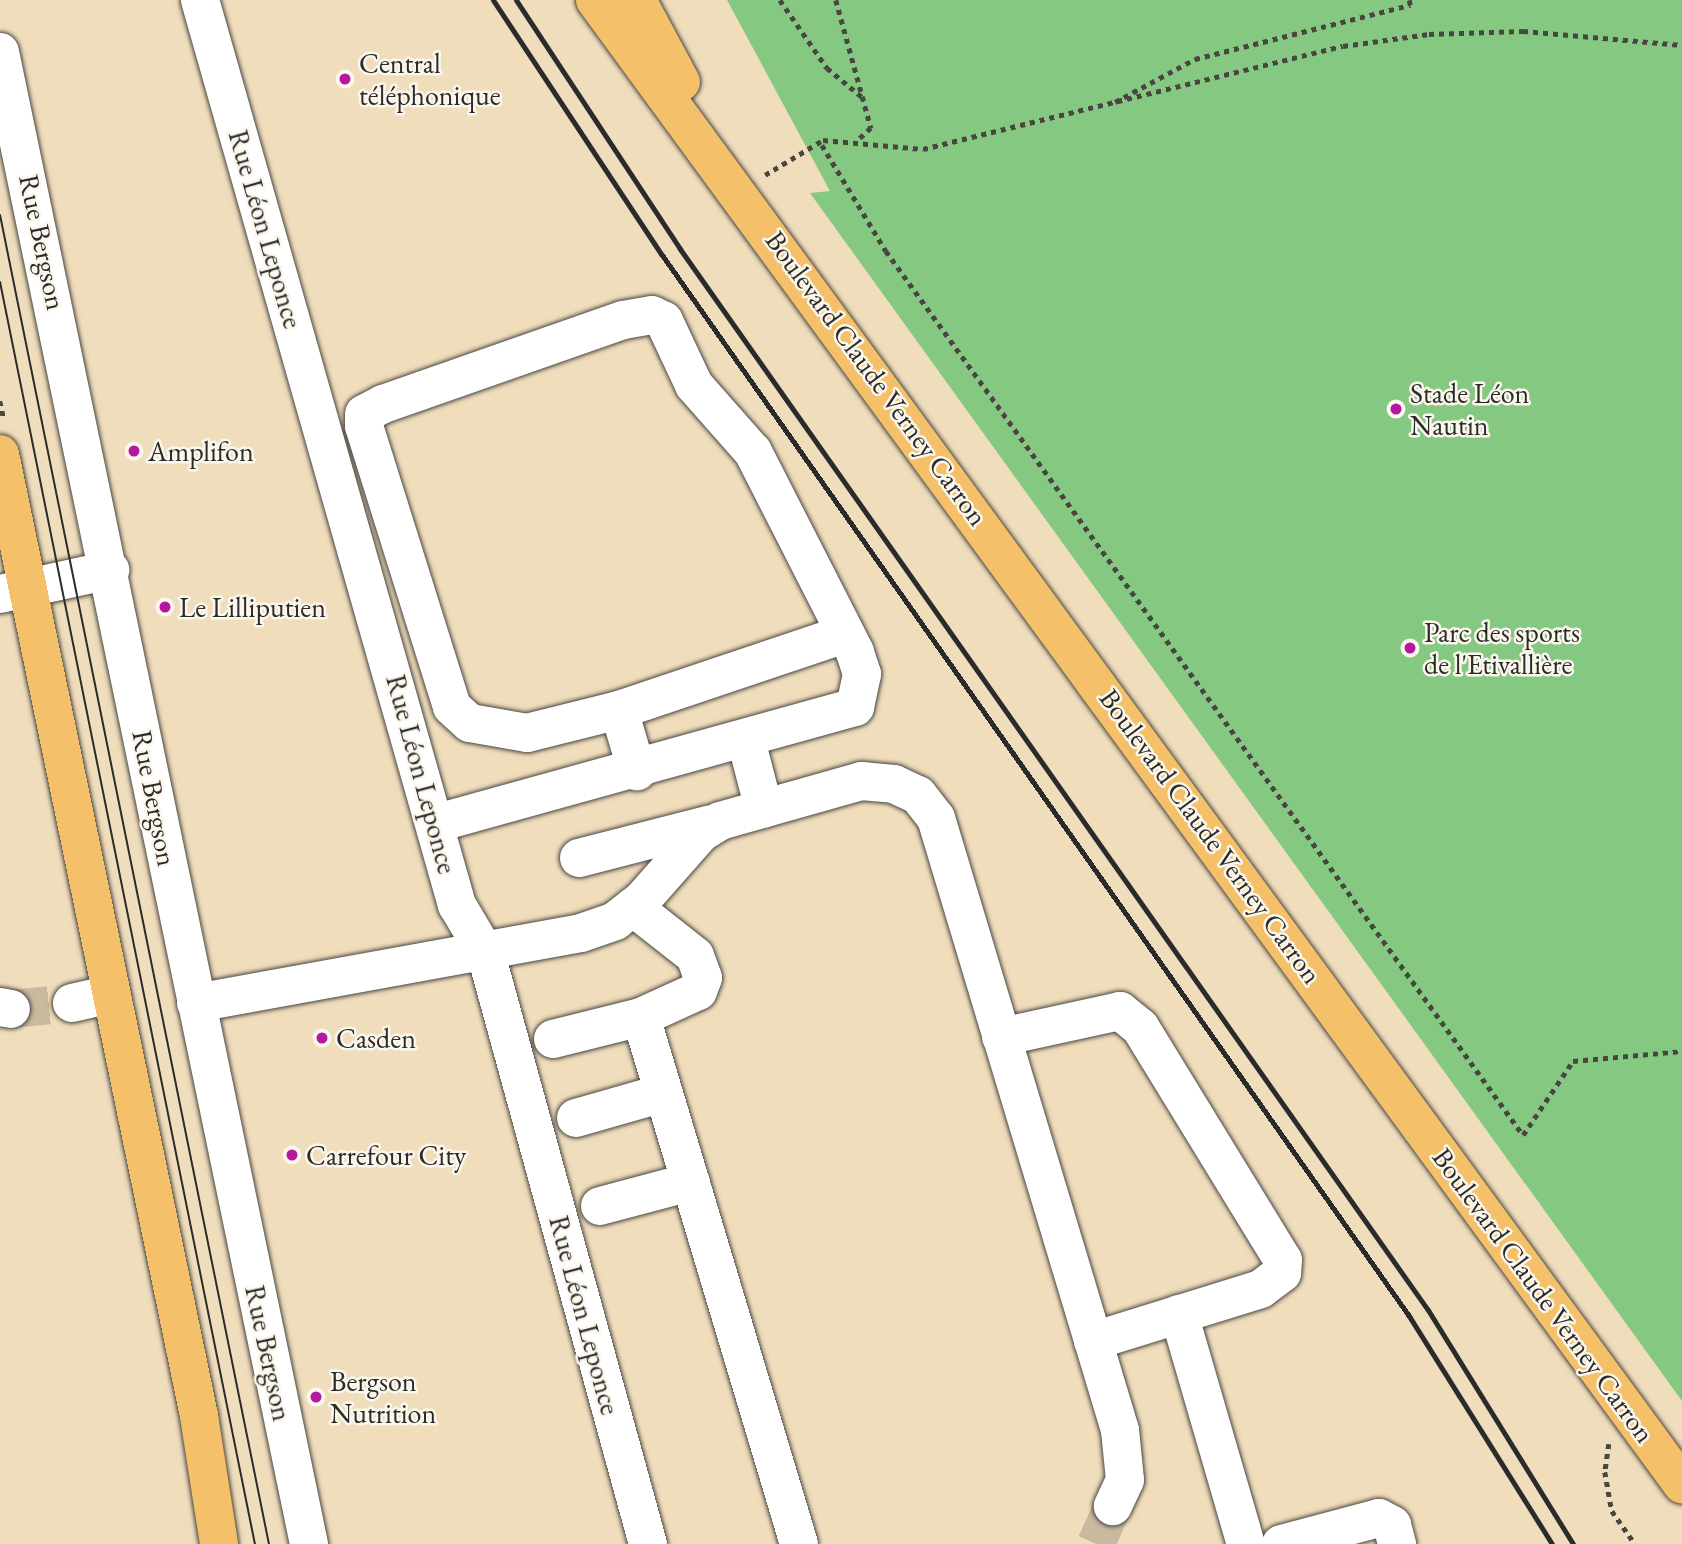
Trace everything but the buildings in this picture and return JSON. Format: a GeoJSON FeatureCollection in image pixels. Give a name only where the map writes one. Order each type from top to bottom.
{"type":"FeatureCollection","features":[{"type":"Feature","properties":{"kind":"main road","name":"Boulevard Claude Verney Carron"},"geometry":{"type":"LineString","coordinates":[[595,0],[739,189],[1682,1484]]}},
{"type":"Feature","properties":{"kind":"main road","name":"Boulevard Claude Verney Carron"},"geometry":{"type":"LineString","coordinates":[[637,0],[739,189]]}},
{"type":"Feature","properties":{"kind":"main road"},"geometry":{"type":"LineString","coordinates":[[0,453],[13,591],[90,999],[199,1416],[219,1544]]}},
{"type":"Feature","properties":{"kind":"street","name":"Rue Léon Leponce"},"geometry":{"type":"LineString","coordinates":[[200,0],[438,823],[457,905],[486,954],[648,1544]]}},
{"type":"Feature","properties":{"kind":"street","name":"Rue Bergson"},"geometry":{"type":"LineString","coordinates":[[0,52],[110,570],[196,1003],[309,1544]]}},
{"type":"Feature","properties":{"kind":"street"},"geometry":{"type":"LineString","coordinates":[[438,823],[637,771],[855,707],[862,674],[845,634],[753,452],[694,384],[664,321],[652,315],[364,414],[452,707],[485,729],[527,733],[619,710],[845,634]]}},
{"type":"Feature","properties":{"kind":"street"},"geometry":{"type":"LineString","coordinates":[[13,591],[110,570]]}},
{"type":"Feature","properties":{"kind":"street"},"geometry":{"type":"LineString","coordinates":[[619,710],[637,771]]}},
{"type":"Feature","properties":{"kind":"street"},"geometry":{"type":"LineString","coordinates":[[746,740],[764,809]]}},
{"type":"Feature","properties":{"kind":"street"},"geometry":{"type":"LineString","coordinates":[[579,858],[861,781],[894,784],[918,795],[936,818],[1119,1430],[1125,1480],[1114,1507]]}},
{"type":"Feature","properties":{"kind":"street"},"geometry":{"type":"LineString","coordinates":[[196,1003],[486,954],[580,933],[633,907],[720,821]]}},
{"type":"Feature","properties":{"kind":"street"},"geometry":{"type":"LineString","coordinates":[[553,1039],[642,1017],[698,991],[703,978],[695,956],[633,907]]}},
{"type":"Feature","properties":{"kind":"street"},"geometry":{"type":"LineString","coordinates":[[1001,1037],[1120,1011],[1140,1027],[1283,1260],[1282,1273],[1261,1289],[1093,1341]]}},
{"type":"Feature","properties":{"kind":"street"},"geometry":{"type":"LineString","coordinates":[[642,1017],[799,1544]]}},
{"type":"Feature","properties":{"kind":"street"},"geometry":{"type":"LineString","coordinates":[[576,1118],[664,1093]]}},
{"type":"Feature","properties":{"kind":"street"},"geometry":{"type":"LineString","coordinates":[[600,1206],[691,1182]]}},
{"type":"Feature","properties":{"kind":"street"},"geometry":{"type":"LineString","coordinates":[[1179,1314],[1246,1544]]}},
{"type":"Feature","properties":{"kind":"street"},"geometry":{"type":"LineString","coordinates":[[1281,1544],[1379,1518],[1392,1525],[1397,1544]]}},
{"type":"Feature","properties":{"kind":"path"},"geometry":{"type":"LineString","coordinates":[[780,0],[827,68],[863,97]]}},
{"type":"Feature","properties":{"kind":"path"},"geometry":{"type":"LineString","coordinates":[[836,0],[871,128],[858,140]]}},
{"type":"Feature","properties":{"kind":"path"},"geometry":{"type":"LineString","coordinates":[[1107,106],[1195,59],[1409,0]]}},
{"type":"Feature","properties":{"kind":"path"},"geometry":{"type":"LineString","coordinates":[[739,189],[822,145],[858,140],[923,149],[1079,106],[1107,106],[1343,46],[1429,34],[1523,31],[1682,45]]}},
{"type":"Feature","properties":{"kind":"path"},"geometry":{"type":"LineString","coordinates":[[822,145],[886,251],[1523,1135],[1573,1061],[1682,1051]]}},
{"type":"Feature","properties":{"kind":"path"},"geometry":{"type":"LineString","coordinates":[[1617,1395],[1605,1472],[1612,1511],[1635,1544]]}},
{"type":"Feature","properties":{"kind":"green space","name":"Parc des sports de l'Etivallière"},"geometry":{"type":"Polygon","coordinates":[[[727,0],[1682,0],[1682,1401],[810,193],[830,191],[727,0]]]}},
{"type":"Feature","properties":{"kind":"tunnel"},"geometry":{"type":"LineString","coordinates":[[11,1009],[72,1003]]}},
{"type":"Feature","properties":{"kind":"tunnel"},"geometry":{"type":"LineString","coordinates":[[1096,1544],[1113,1506]]}},
{"type":"Feature","properties":{"kind":"tram line"},"geometry":{"type":"LineString","coordinates":[[0,215],[269,1544]]}},
{"type":"Feature","properties":{"kind":"tram line"},"geometry":{"type":"LineString","coordinates":[[0,282],[255,1544]]}},
{"type":"Feature","properties":{"kind":"railway"},"geometry":{"type":"LineString","coordinates":[[493,0],[662,255],[1409,1316],[1552,1544]]}},
{"type":"Feature","properties":{"kind":"railway"},"geometry":{"type":"LineString","coordinates":[[516,0],[680,249],[1428,1310],[1573,1544]]}},
{"type":"Feature","properties":{"kind":"place","name":"Central téléphonique"},"geometry":{"type":"Point","coordinates":[345,79]}},
{"type":"Feature","properties":{"kind":"place","name":"Stade Léon Nautin"},"geometry":{"type":"Point","coordinates":[1396,409]}},
{"type":"Feature","properties":{"kind":"place","name":"Amplifon"},"geometry":{"type":"Point","coordinates":[134,451]}},
{"type":"Feature","properties":{"kind":"place","name":"Le Lilliputien"},"geometry":{"type":"Point","coordinates":[165,607]}},
{"type":"Feature","properties":{"kind":"place","name":"Parc des sports de l'Etivallière"},"geometry":{"type":"Point","coordinates":[1410,648]}},
{"type":"Feature","properties":{"kind":"place","name":"Casden"},"geometry":{"type":"Point","coordinates":[322,1038]}},
{"type":"Feature","properties":{"kind":"place","name":"Carrefour City"},"geometry":{"type":"Point","coordinates":[292,1155]}},
{"type":"Feature","properties":{"kind":"place","name":"Bergson Nutrition"},"geometry":{"type":"Point","coordinates":[316,1397]}}]}
